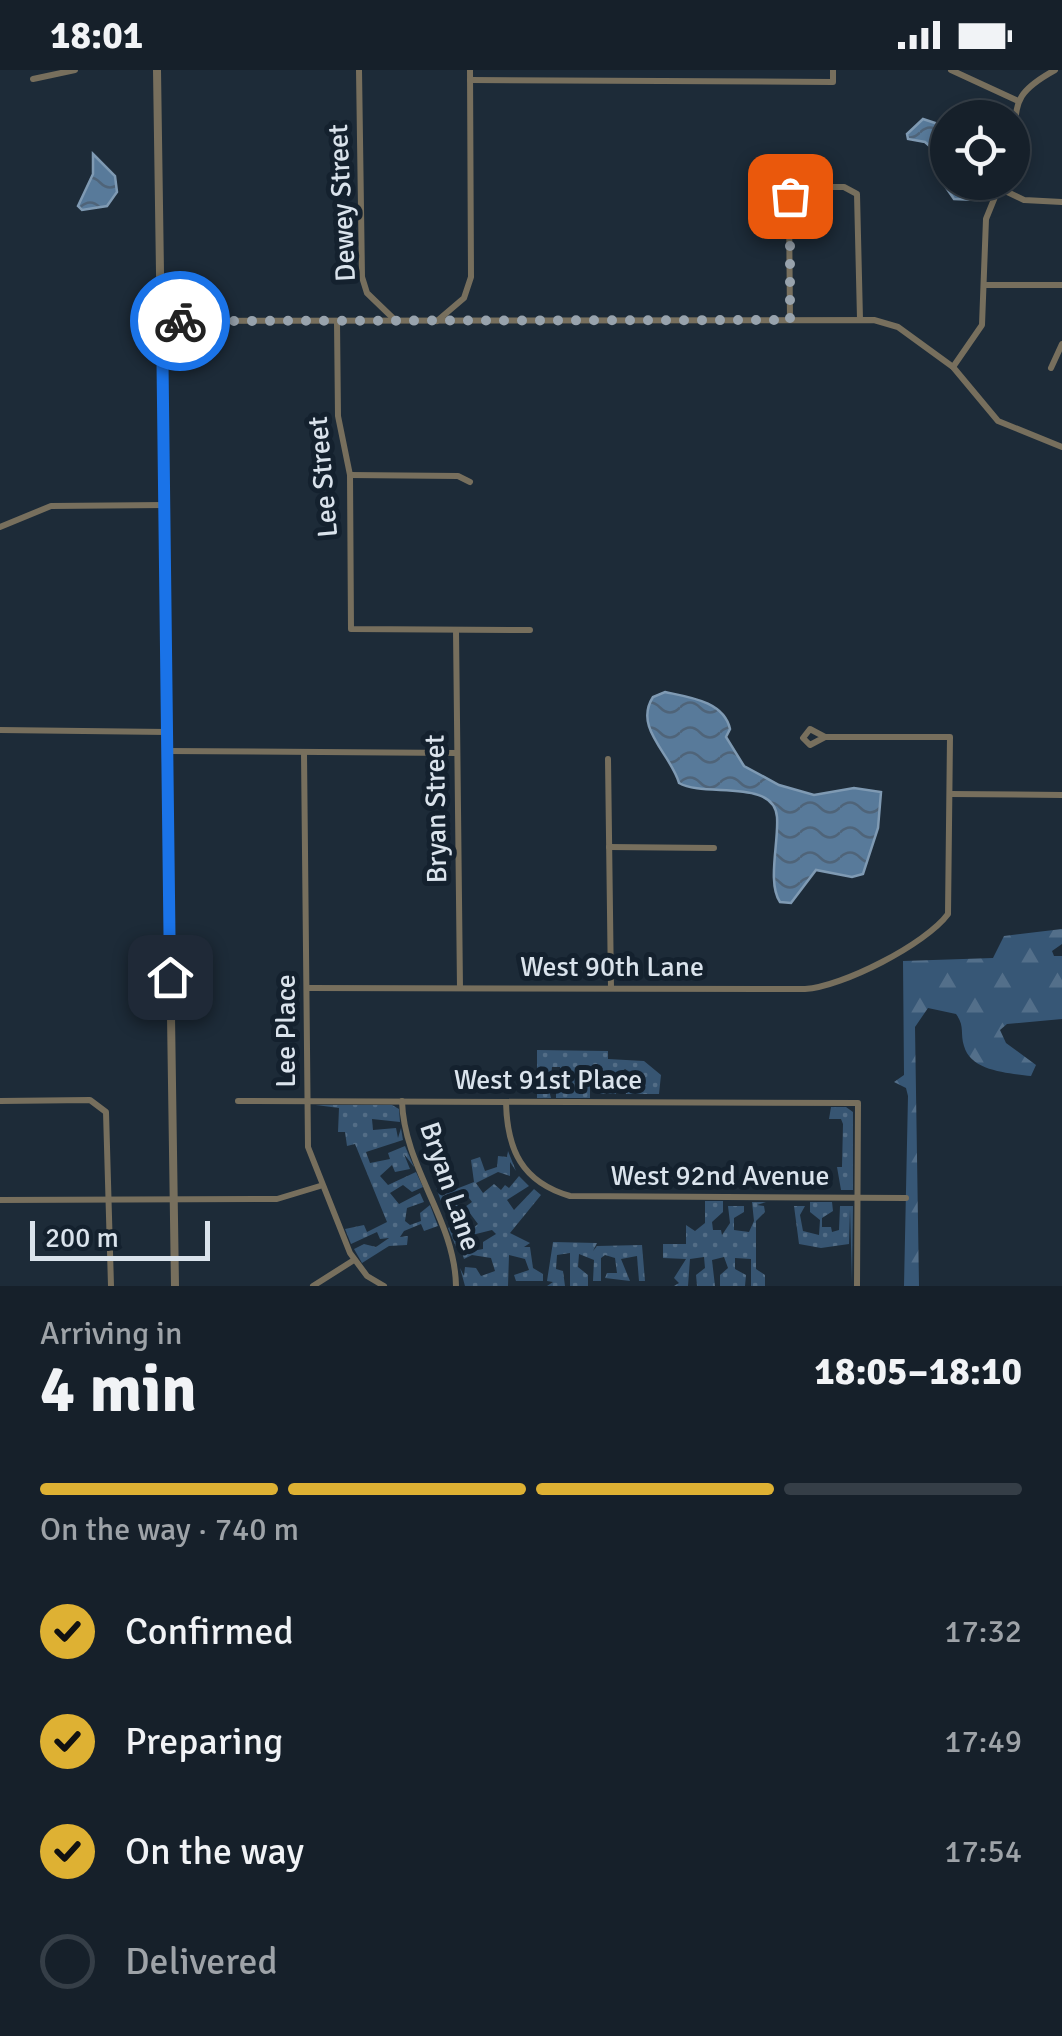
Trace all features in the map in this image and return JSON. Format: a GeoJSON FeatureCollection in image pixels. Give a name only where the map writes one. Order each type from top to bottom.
{"type":"FeatureCollection","features":[{"type":"Feature","properties":{"kind":"street"},"geometry":{"type":"LineString","coordinates":[[33,78],[76,70]]}},
{"type":"Feature","properties":{"kind":"street"},"geometry":{"type":"LineString","coordinates":[[158,70],[176,1286]]}},
{"type":"Feature","properties":{"kind":"street","name":"Dewey Street"},"geometry":{"type":"LineString","coordinates":[[359,70],[362,276],[368,294],[397,322]]}},
{"type":"Feature","properties":{"kind":"street"},"geometry":{"type":"LineString","coordinates":[[436,322],[464,298],[471,277],[470,70]]}},
{"type":"Feature","properties":{"kind":"street"},"geometry":{"type":"LineString","coordinates":[[470,80],[834,82],[833,70]]}},
{"type":"Feature","properties":{"kind":"street"},"geometry":{"type":"LineString","coordinates":[[951,70],[1016,100],[1024,89],[1055,70]]}},
{"type":"Feature","properties":{"kind":"street"},"geometry":{"type":"LineString","coordinates":[[790,320],[791,195],[800,187],[844,187],[856,194],[860,319]]}},
{"type":"Feature","properties":{"kind":"street"},"geometry":{"type":"LineString","coordinates":[[952,367],[982,325],[986,220],[994,200]]}},
{"type":"Feature","properties":{"kind":"street"},"geometry":{"type":"LineString","coordinates":[[1024,200],[1062,202]]}},
{"type":"Feature","properties":{"kind":"street"},"geometry":{"type":"LineString","coordinates":[[984,284],[1062,285]]}},
{"type":"Feature","properties":{"kind":"street"},"geometry":{"type":"LineString","coordinates":[[162,321],[860,319],[898,327],[952,367],[998,421],[1062,447]]}},
{"type":"Feature","properties":{"kind":"street","name":"Lee Street"},"geometry":{"type":"LineString","coordinates":[[337,322],[338,416],[350,475],[351,629],[456,630]]}},
{"type":"Feature","properties":{"kind":"street"},"geometry":{"type":"LineString","coordinates":[[1052,368],[1062,344]]}},
{"type":"Feature","properties":{"kind":"street"},"geometry":{"type":"LineString","coordinates":[[350,475],[458,476],[470,482]]}},
{"type":"Feature","properties":{"kind":"street"},"geometry":{"type":"LineString","coordinates":[[0,527],[62,504],[164,505]]}},
{"type":"Feature","properties":{"kind":"street"},"geometry":{"type":"LineString","coordinates":[[456,630],[530,630]]}},
{"type":"Feature","properties":{"kind":"street","name":"Bryan Street"},"geometry":{"type":"LineString","coordinates":[[456,630],[460,988]]}},
{"type":"Feature","properties":{"kind":"street"},"geometry":{"type":"LineString","coordinates":[[0,730],[167,732]]}},
{"type":"Feature","properties":{"kind":"street"},"geometry":{"type":"LineString","coordinates":[[825,737],[950,737],[950,794],[1062,795]]}},
{"type":"Feature","properties":{"kind":"street"},"geometry":{"type":"LineString","coordinates":[[167,751],[457,753]]}},
{"type":"Feature","properties":{"kind":"street","name":"Lee Place"},"geometry":{"type":"LineString","coordinates":[[304,753],[308,1147],[320,1186],[354,1260],[384,1286]]}},
{"type":"Feature","properties":{"kind":"street"},"geometry":{"type":"LineString","coordinates":[[608,759],[611,988]]}},
{"type":"Feature","properties":{"kind":"street","name":"West 90th Lane"},"geometry":{"type":"LineString","coordinates":[[308,988],[824,988],[936,928],[950,910],[950,794]]}},
{"type":"Feature","properties":{"kind":"street"},"geometry":{"type":"LineString","coordinates":[[610,847],[714,848]]}},
{"type":"Feature","properties":{"kind":"street"},"geometry":{"type":"LineString","coordinates":[[0,1101],[80,1100],[101,1106],[109,1126],[111,1286]]}},
{"type":"Feature","properties":{"kind":"street","name":"West 91st Place"},"geometry":{"type":"LineString","coordinates":[[238,1100],[858,1103],[857,1198]]}},
{"type":"Feature","properties":{"kind":"street","name":"Bryan Lane"},"geometry":{"type":"LineString","coordinates":[[402,1101],[409,1144],[454,1252],[456,1286]]}},
{"type":"Feature","properties":{"kind":"street","name":"West 92nd Avenue"},"geometry":{"type":"LineString","coordinates":[[506,1102],[508,1142],[523,1169],[538,1183],[570,1196],[906,1198]]}},
{"type":"Feature","properties":{"kind":"street"},"geometry":{"type":"LineString","coordinates":[[0,1200],[277,1199],[320,1186]]}},
{"type":"Feature","properties":{"kind":"street"},"geometry":{"type":"LineString","coordinates":[[856,1286],[857,1198]]}},
{"type":"Feature","properties":{"kind":"street"},"geometry":{"type":"LineString","coordinates":[[313,1286],[354,1260]]}},
{"type":"Feature","properties":{"kind":"shaded area"},"geometry":{"type":"Polygon","coordinates":[[[537,1050],[608,1051],[608,1059],[644,1061],[661,1075],[659,1094],[626,1094],[624,1087],[635,1085],[635,1075],[625,1069],[614,1077],[616,1094],[599,1094],[599,1077],[592,1077],[592,1072],[603,1069],[597,1064],[579,1073],[579,1083],[590,1086],[590,1098],[556,1098],[556,1088],[567,1086],[561,1081],[560,1067],[552,1067],[551,1078],[546,1079],[551,1098],[537,1098],[537,1050]]]}},
{"type":"Feature","properties":{"kind":"shaded area"},"geometry":{"type":"Polygon","coordinates":[[[316,1105],[392,1105],[399,1109],[400,1122],[372,1119],[373,1130],[396,1128],[398,1138],[401,1128],[403,1140],[366,1152],[370,1163],[390,1159],[388,1153],[405,1146],[414,1167],[404,1154],[410,1169],[395,1172],[392,1165],[380,1176],[388,1185],[416,1172],[423,1187],[412,1192],[403,1185],[390,1193],[399,1204],[420,1193],[424,1202],[407,1208],[405,1221],[410,1225],[421,1221],[420,1213],[430,1205],[438,1226],[424,1231],[421,1224],[404,1231],[400,1237],[408,1236],[407,1245],[389,1246],[362,1263],[354,1249],[364,1244],[376,1247],[389,1238],[380,1239],[377,1232],[351,1244],[345,1229],[364,1225],[367,1232],[387,1222],[355,1144],[347,1146],[345,1132],[338,1132],[339,1108],[316,1105]]]}},
{"type":"Feature","properties":{"kind":"shaded area"},"geometry":{"type":"Polygon","coordinates":[[[831,1107],[846,1107],[853,1112],[853,1190],[841,1190],[837,1167],[842,1167],[843,1124],[841,1119],[829,1119],[831,1107]]]}},
{"type":"Feature","properties":{"kind":"shaded area"},"geometry":{"type":"Polygon","coordinates":[[[508,1151],[516,1171],[510,1162],[510,1176],[498,1172],[476,1183],[483,1193],[494,1184],[501,1190],[505,1185],[509,1188],[519,1176],[529,1186],[507,1200],[514,1210],[534,1189],[541,1195],[510,1233],[530,1243],[524,1247],[530,1247],[533,1268],[543,1274],[543,1281],[516,1281],[514,1275],[529,1270],[525,1259],[509,1255],[508,1286],[465,1286],[460,1268],[464,1276],[465,1267],[476,1268],[481,1276],[495,1271],[491,1258],[472,1255],[464,1259],[462,1253],[483,1249],[483,1242],[496,1234],[492,1230],[472,1235],[473,1242],[457,1249],[448,1228],[458,1223],[470,1231],[478,1224],[469,1212],[450,1222],[445,1209],[457,1205],[462,1209],[472,1202],[463,1190],[441,1201],[436,1188],[446,1183],[451,1191],[474,1182],[471,1160],[480,1157],[485,1171],[497,1167],[498,1156],[507,1157],[508,1151]]]}},
{"type":"Feature","properties":{"kind":"shaded area"},"geometry":{"type":"Polygon","coordinates":[[[705,1201],[723,1201],[723,1212],[712,1222],[713,1230],[721,1230],[722,1235],[730,1223],[728,1206],[744,1206],[744,1212],[734,1218],[734,1230],[749,1232],[754,1221],[752,1202],[766,1202],[757,1205],[764,1206],[765,1212],[756,1221],[756,1269],[765,1275],[765,1286],[751,1286],[751,1259],[735,1258],[735,1269],[746,1275],[745,1286],[720,1286],[720,1275],[728,1268],[724,1257],[712,1260],[715,1286],[697,1286],[696,1275],[705,1268],[704,1257],[690,1259],[688,1286],[674,1286],[679,1283],[674,1278],[686,1259],[663,1258],[663,1244],[686,1244],[686,1225],[695,1231],[705,1223],[705,1201]]]}},
{"type":"Feature","properties":{"kind":"shaded area"},"geometry":{"type":"Polygon","coordinates":[[[810,1202],[832,1202],[833,1211],[822,1218],[822,1227],[831,1227],[832,1232],[839,1230],[840,1206],[853,1206],[852,1282],[850,1209],[849,1244],[821,1248],[799,1244],[794,1206],[805,1206],[800,1215],[803,1231],[819,1235],[820,1220],[810,1212],[810,1202]]]}},
{"type":"Feature","properties":{"kind":"shaded area"},"geometry":{"type":"Polygon","coordinates":[[[553,1242],[597,1243],[593,1251],[597,1246],[642,1245],[645,1281],[639,1281],[637,1256],[621,1259],[630,1281],[605,1278],[607,1273],[617,1273],[615,1258],[605,1255],[601,1258],[601,1281],[593,1281],[594,1260],[579,1254],[578,1267],[588,1275],[588,1286],[570,1286],[570,1253],[557,1255],[556,1269],[563,1271],[565,1286],[547,1286],[553,1282],[547,1281],[553,1242]]]}},
{"type":"Feature","properties":{"kind":"green space"},"geometry":{"type":"Polygon","coordinates":[[[1062,929],[1062,944],[1052,951],[1054,956],[1062,956],[1062,1019],[1007,1024],[1000,1030],[1006,1043],[1036,1065],[1031,1076],[992,1070],[974,1061],[964,1046],[956,1014],[928,1008],[915,1027],[919,1286],[904,1286],[908,1096],[906,1088],[894,1082],[904,1075],[903,961],[993,958],[1004,936],[1062,929]]]}},
{"type":"Feature","properties":{"kind":"water"},"geometry":{"type":"Polygon","coordinates":[[[923,119],[930,121],[930,146],[908,139],[907,134],[923,119]]]}},
{"type":"Feature","properties":{"kind":"water"},"geometry":{"type":"Polygon","coordinates":[[[93,154],[115,176],[117,192],[107,206],[82,210],[78,206],[93,174],[93,154]]]}},
{"type":"Feature","properties":{"kind":"water"},"geometry":{"type":"Polygon","coordinates":[[[665,692],[704,702],[721,712],[730,729],[726,737],[744,766],[779,785],[814,795],[854,788],[881,792],[878,828],[863,874],[852,877],[816,870],[791,903],[780,902],[774,884],[777,817],[773,805],[751,793],[679,783],[648,719],[653,697],[665,692]]]}},
{"type":"Feature","properties":{"kind":"way so far"},"geometry":{"type":"LineString","coordinates":[[180,321],[790,320],[790,196]]}},
{"type":"Feature","properties":{"kind":"route"},"geometry":{"type":"LineString","coordinates":[[170,977],[162,321],[180,321]]}}]}
